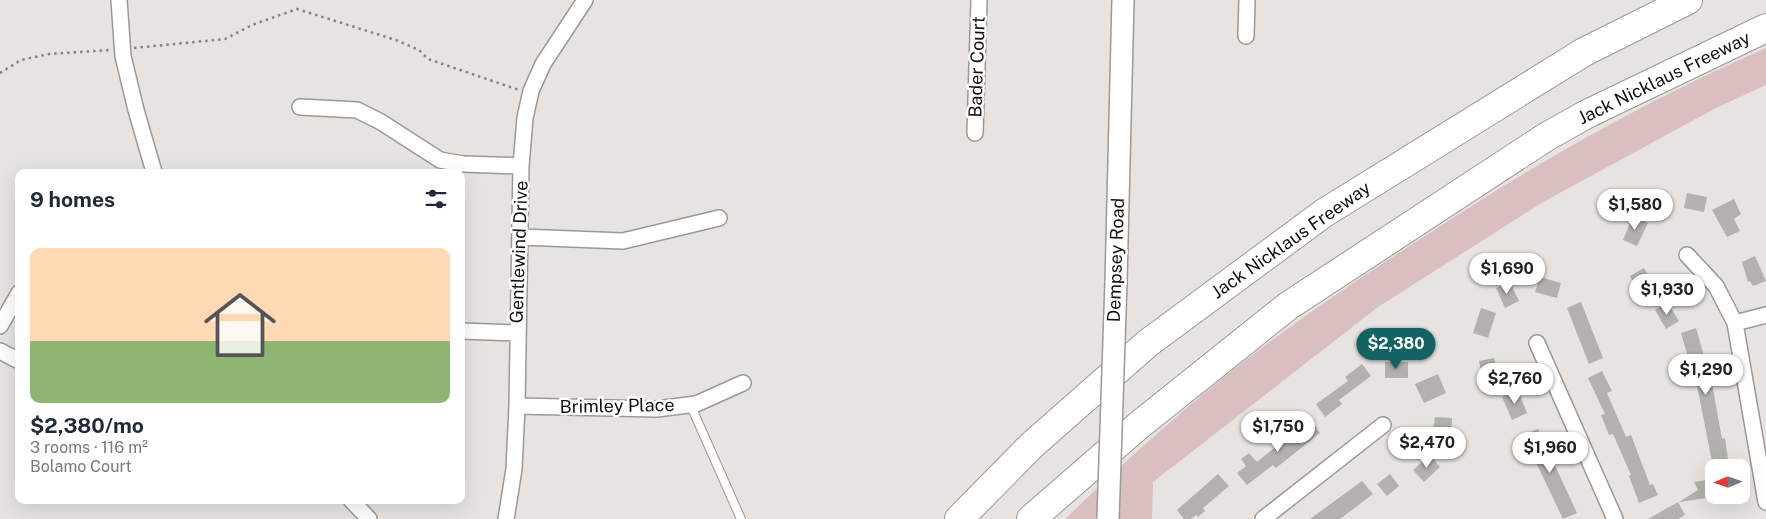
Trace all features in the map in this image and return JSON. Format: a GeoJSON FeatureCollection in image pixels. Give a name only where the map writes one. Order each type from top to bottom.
{"type":"FeatureCollection","features":[{"type":"Feature","properties":{"kind":"highway","name":"Jack Nicklaus Freeway"},"geometry":{"type":"LineString","coordinates":[[959,519],[1032,445],[1148,343],[1324,213],[1584,52],[1688,0]]}},
{"type":"Feature","properties":{"kind":"highway","name":"Jack Nicklaus Freeway"},"geometry":{"type":"LineString","coordinates":[[1031,519],[1138,426],[1288,306],[1546,138],[1587,114],[1766,28]]}},
{"type":"Feature","properties":{"kind":"main road","name":"Dempsey Road"},"geometry":{"type":"LineString","coordinates":[[1108,519],[1123,0]]}},
{"type":"Feature","properties":{"kind":"street"},"geometry":{"type":"LineString","coordinates":[[119,0],[123,49],[136,110],[153,169]]}},
{"type":"Feature","properties":{"kind":"street","name":"Bader Court"},"geometry":{"type":"LineString","coordinates":[[975,134],[979,0]]}},
{"type":"Feature","properties":{"kind":"street"},"geometry":{"type":"LineString","coordinates":[[1246,36],[1247,0]]}},
{"type":"Feature","properties":{"kind":"street","name":"Gentlewind Drive"},"geometry":{"type":"LineString","coordinates":[[506,519],[514,469],[517,406],[521,166],[525,118],[531,91],[543,64],[581,2]]}},
{"type":"Feature","properties":{"kind":"street"},"geometry":{"type":"LineString","coordinates":[[300,107],[357,110],[381,122],[440,160],[463,164],[521,166]]}},
{"type":"Feature","properties":{"kind":"street"},"geometry":{"type":"LineString","coordinates":[[521,237],[623,241],[719,218]]}},
{"type":"Feature","properties":{"kind":"street"},"geometry":{"type":"LineString","coordinates":[[1687,255],[1716,286],[1736,323],[1766,502]]}},
{"type":"Feature","properties":{"kind":"street"},"geometry":{"type":"LineString","coordinates":[[0,326],[15,300]]}},
{"type":"Feature","properties":{"kind":"street"},"geometry":{"type":"LineString","coordinates":[[1736,323],[1766,315]]}},
{"type":"Feature","properties":{"kind":"street"},"geometry":{"type":"LineString","coordinates":[[465,331],[517,333]]}},
{"type":"Feature","properties":{"kind":"street"},"geometry":{"type":"LineString","coordinates":[[1537,343],[1615,519]]}},
{"type":"Feature","properties":{"kind":"street"},"geometry":{"type":"LineString","coordinates":[[0,351],[15,359]]}},
{"type":"Feature","properties":{"kind":"street","name":"Brimley Place"},"geometry":{"type":"LineString","coordinates":[[517,406],[657,409],[690,404],[743,383]]}},
{"type":"Feature","properties":{"kind":"street"},"geometry":{"type":"LineString","coordinates":[[1273,516],[1383,425]]}},
{"type":"Feature","properties":{"kind":"street"},"geometry":{"type":"LineString","coordinates":[[355,504],[369,519]]}},
{"type":"Feature","properties":{"kind":"lane"},"geometry":{"type":"LineString","coordinates":[[690,404],[741,519]]}},
{"type":"Feature","properties":{"kind":"path"},"geometry":{"type":"LineString","coordinates":[[0,73],[21,60],[49,54],[225,39],[252,25],[297,9],[396,40],[419,50],[428,59],[519,90],[531,91]]}},
{"type":"Feature","properties":{"kind":"shaded area"},"geometry":{"type":"Polygon","coordinates":[[[1766,48],[1766,85],[1716,108],[1543,202],[1378,307],[1153,482],[1152,519],[1119,519],[1119,499],[1103,519],[1065,519],[1148,442],[1234,369],[1317,308],[1373,270],[1430,232],[1571,146],[1687,85],[1766,48]]]}},
{"type":"Feature","properties":{"kind":"building"},"geometry":{"type":"Polygon","coordinates":[[[1662,193],[1670,208],[1651,218],[1643,203],[1662,193]]]}},
{"type":"Feature","properties":{"kind":"building"},"geometry":{"type":"Polygon","coordinates":[[[1687,193],[1707,197],[1704,212],[1684,208],[1687,193]]]}},
{"type":"Feature","properties":{"kind":"building"},"geometry":{"type":"Polygon","coordinates":[[[1734,199],[1741,214],[1734,219],[1740,231],[1727,237],[1712,210],[1734,199]]]}},
{"type":"Feature","properties":{"kind":"building"},"geometry":{"type":"Polygon","coordinates":[[[1633,216],[1648,223],[1637,246],[1623,240],[1633,216]]]}},
{"type":"Feature","properties":{"kind":"building"},"geometry":{"type":"Polygon","coordinates":[[[1755,256],[1766,281],[1753,286],[1750,281],[1748,282],[1742,262],[1755,256]]]}},
{"type":"Feature","properties":{"kind":"building"},"geometry":{"type":"Polygon","coordinates":[[[1644,268],[1655,287],[1640,296],[1630,276],[1644,268]]]}},
{"type":"Feature","properties":{"kind":"building"},"geometry":{"type":"Polygon","coordinates":[[[1540,277],[1561,283],[1557,298],[1535,292],[1540,277]]]}},
{"type":"Feature","properties":{"kind":"building"},"geometry":{"type":"Polygon","coordinates":[[[1510,282],[1519,301],[1505,308],[1496,288],[1510,282]]]}},
{"type":"Feature","properties":{"kind":"building"},"geometry":{"type":"Polygon","coordinates":[[[1581,302],[1603,358],[1589,364],[1567,308],[1581,302]]]}},
{"type":"Feature","properties":{"kind":"building"},"geometry":{"type":"Polygon","coordinates":[[[1667,302],[1679,321],[1666,329],[1655,310],[1667,302]]]}},
{"type":"Feature","properties":{"kind":"building"},"geometry":{"type":"Polygon","coordinates":[[[1481,308],[1496,313],[1488,338],[1473,333],[1481,308]]]}},
{"type":"Feature","properties":{"kind":"building"},"geometry":{"type":"Polygon","coordinates":[[[1696,328],[1710,372],[1722,439],[1725,438],[1728,459],[1711,459],[1692,360],[1689,361],[1681,333],[1696,328]]]}},
{"type":"Feature","properties":{"kind":"building"},"geometry":{"type":"Polygon","coordinates":[[[1494,358],[1499,383],[1484,386],[1479,361],[1494,358]]]}},
{"type":"Feature","properties":{"kind":"building"},"geometry":{"type":"Polygon","coordinates":[[[1385,362],[1408,362],[1408,378],[1385,378],[1385,362]]]}},
{"type":"Feature","properties":{"kind":"building"},"geometry":{"type":"Polygon","coordinates":[[[1362,364],[1371,376],[1339,400],[1342,404],[1325,417],[1316,404],[1348,381],[1345,377],[1362,364]]]}},
{"type":"Feature","properties":{"kind":"building"},"geometry":{"type":"Polygon","coordinates":[[[1602,371],[1612,391],[1607,393],[1626,437],[1631,435],[1650,485],[1653,484],[1658,495],[1639,503],[1629,476],[1631,475],[1613,434],[1609,435],[1601,415],[1605,414],[1588,378],[1602,371]]]}},
{"type":"Feature","properties":{"kind":"building"},"geometry":{"type":"Polygon","coordinates":[[[1438,374],[1446,393],[1424,403],[1415,384],[1438,374]]]}},
{"type":"Feature","properties":{"kind":"building"},"geometry":{"type":"Polygon","coordinates":[[[1518,390],[1527,413],[1512,420],[1502,397],[1518,390]]]}},
{"type":"Feature","properties":{"kind":"building"},"geometry":{"type":"Polygon","coordinates":[[[1435,417],[1452,418],[1451,445],[1431,445],[1435,417]]]}},
{"type":"Feature","properties":{"kind":"building"},"geometry":{"type":"Polygon","coordinates":[[[1310,419],[1320,433],[1276,468],[1273,465],[1247,485],[1237,473],[1246,466],[1241,459],[1249,453],[1257,462],[1310,419]]]}},
{"type":"Feature","properties":{"kind":"building"},"geometry":{"type":"Polygon","coordinates":[[[1538,429],[1577,513],[1563,519],[1523,435],[1538,429]]]}},
{"type":"Feature","properties":{"kind":"building"},"geometry":{"type":"Polygon","coordinates":[[[1430,455],[1440,467],[1424,482],[1413,470],[1430,455]]]}},
{"type":"Feature","properties":{"kind":"building"},"geometry":{"type":"Polygon","coordinates":[[[1218,474],[1229,486],[1203,508],[1205,511],[1198,517],[1196,515],[1191,519],[1184,519],[1177,510],[1218,474]]]}},
{"type":"Feature","properties":{"kind":"building"},"geometry":{"type":"Polygon","coordinates":[[[1390,474],[1399,486],[1387,496],[1377,484],[1390,474]]]}},
{"type":"Feature","properties":{"kind":"building"},"geometry":{"type":"Polygon","coordinates":[[[1705,480],[1705,498],[1679,502],[1698,490],[1694,482],[1705,480]]]}},
{"type":"Feature","properties":{"kind":"building"},"geometry":{"type":"Polygon","coordinates":[[[1362,481],[1373,494],[1340,519],[1310,519],[1362,481]]]}},
{"type":"Feature","properties":{"kind":"building"},"geometry":{"type":"Polygon","coordinates":[[[1678,502],[1685,515],[1678,519],[1648,519],[1678,502]]]}}]}
